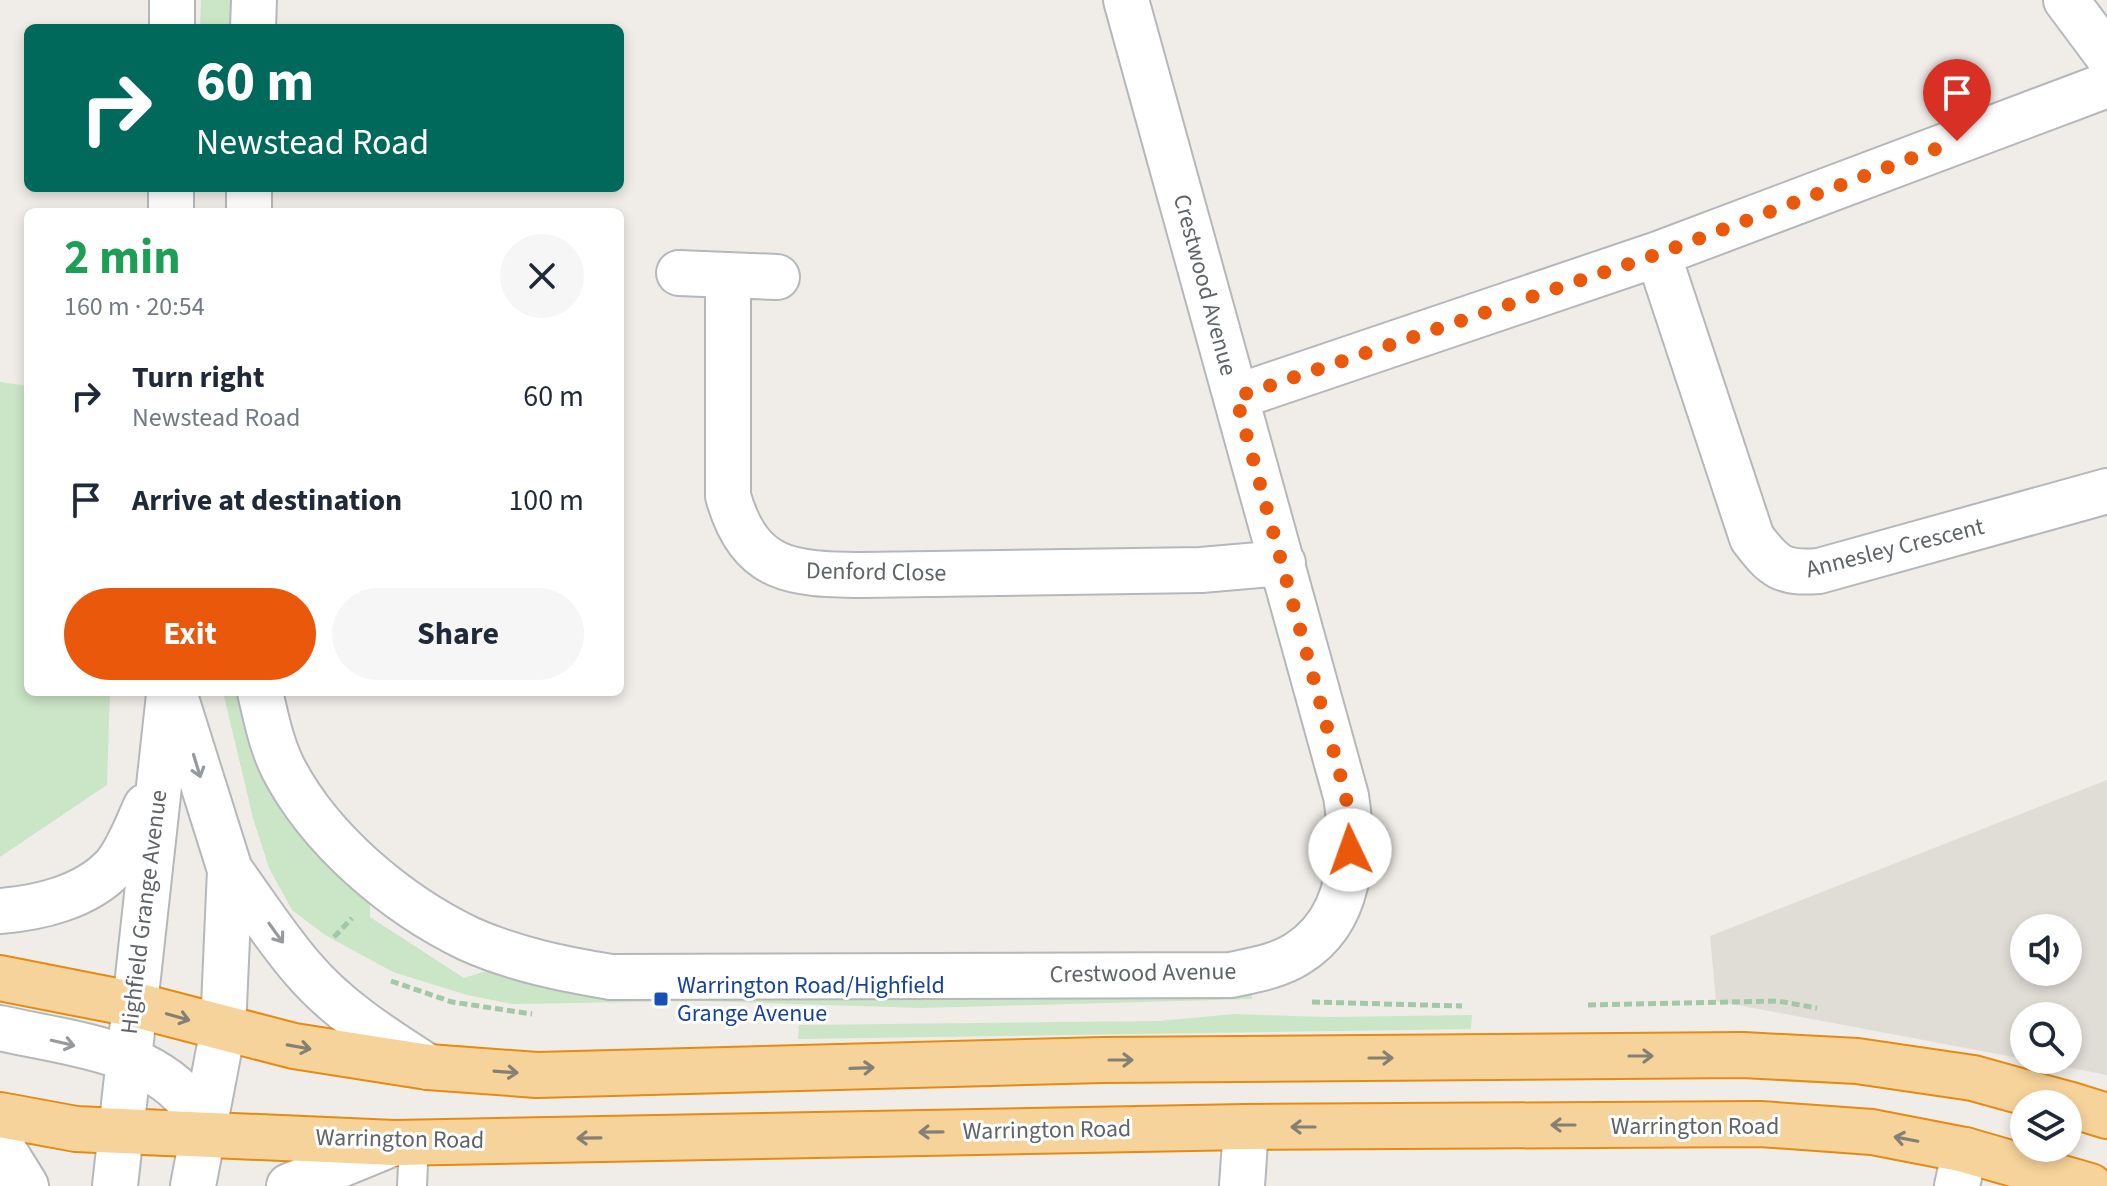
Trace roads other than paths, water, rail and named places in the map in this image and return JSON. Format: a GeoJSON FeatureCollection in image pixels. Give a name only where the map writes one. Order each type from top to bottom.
{"type":"FeatureCollection","features":[{"type":"Feature","properties":{"kind":"highway"},"geometry":{"type":"LineString","coordinates":[[0,978],[132,1004],[294,1046],[428,1067],[568,1075],[1103,1060],[1743,1055],[1857,1061],[1973,1078],[2016,1090]]}},
{"type":"Feature","properties":{"kind":"highway"},"geometry":{"type":"LineString","coordinates":[[2082,1108],[2107,1116]]}},
{"type":"Feature","properties":{"kind":"highway","name":"Warrington Road"},"geometry":{"type":"LineString","coordinates":[[0,1115],[76,1129],[119,1132],[404,1143],[1246,1127],[1760,1124],[1872,1132],[1961,1168],[2090,1186]]}},
{"type":"Feature","properties":{"kind":"street"},"geometry":{"type":"LineString","coordinates":[[172,0],[172,24]]}},
{"type":"Feature","properties":{"kind":"street"},"geometry":{"type":"LineString","coordinates":[[253,24],[254,0]]}},
{"type":"Feature","properties":{"kind":"street","name":"Crestwood Avenue"},"geometry":{"type":"LineString","coordinates":[[261,696],[282,766],[303,802],[349,853],[418,909],[469,939],[557,968],[611,977],[1231,975],[1270,966],[1297,954],[1320,935],[1342,900],[1349,869],[1351,831],[1346,796],[1126,0]]}},
{"type":"Feature","properties":{"kind":"street"},"geometry":{"type":"LineString","coordinates":[[2066,0],[2107,55]]}},
{"type":"Feature","properties":{"kind":"street"},"geometry":{"type":"LineString","coordinates":[[1236,397],[1658,254],[2107,85]]}},
{"type":"Feature","properties":{"kind":"street","name":"Annesley Crescent"},"geometry":{"type":"LineString","coordinates":[[1658,254],[1752,538],[1772,564],[1794,573],[1819,571],[2107,491]]}},
{"type":"Feature","properties":{"kind":"street"},"geometry":{"type":"LineString","coordinates":[[679,273],[777,277]]}},
{"type":"Feature","properties":{"kind":"street","name":"Denford Close"},"geometry":{"type":"LineString","coordinates":[[728,276],[728,496],[736,526],[774,563],[813,574],[862,575],[1201,570],[1283,563]]}},
{"type":"Feature","properties":{"kind":"street","name":"Highfield Grange Avenue"},"geometry":{"type":"LineString","coordinates":[[115,1186],[132,1004],[171,696]]}},
{"type":"Feature","properties":{"kind":"street","name":"Highfield Grange Avenue"},"geometry":{"type":"LineString","coordinates":[[173,696],[230,870],[223,1029],[193,1186]]}},
{"type":"Feature","properties":{"kind":"street"},"geometry":{"type":"LineString","coordinates":[[0,911],[52,903],[92,885],[115,866],[159,778]]}},
{"type":"Feature","properties":{"kind":"street"},"geometry":{"type":"LineString","coordinates":[[230,870],[303,970],[331,998],[370,1030],[428,1067]]}},
{"type":"Feature","properties":{"kind":"street"},"geometry":{"type":"LineString","coordinates":[[0,1028],[127,1058],[162,1074],[191,1102],[204,1134]]}},
{"type":"Feature","properties":{"kind":"street"},"geometry":{"type":"LineString","coordinates":[[1242,1186],[1246,1127]]}},
{"type":"Feature","properties":{"kind":"street"},"geometry":{"type":"LineString","coordinates":[[289,1186],[404,1143]]}},
{"type":"Feature","properties":{"kind":"street"},"geometry":{"type":"LineString","coordinates":[[0,1144],[26,1186]]}},
{"type":"Feature","properties":{"kind":"lane"},"geometry":{"type":"LineString","coordinates":[[404,1143],[412,1186]]}},
{"type":"Feature","properties":{"kind":"place","name":"Warrington Road/Highfield Grange Avenue"},"geometry":{"type":"Point","coordinates":[661,999]}}]}
